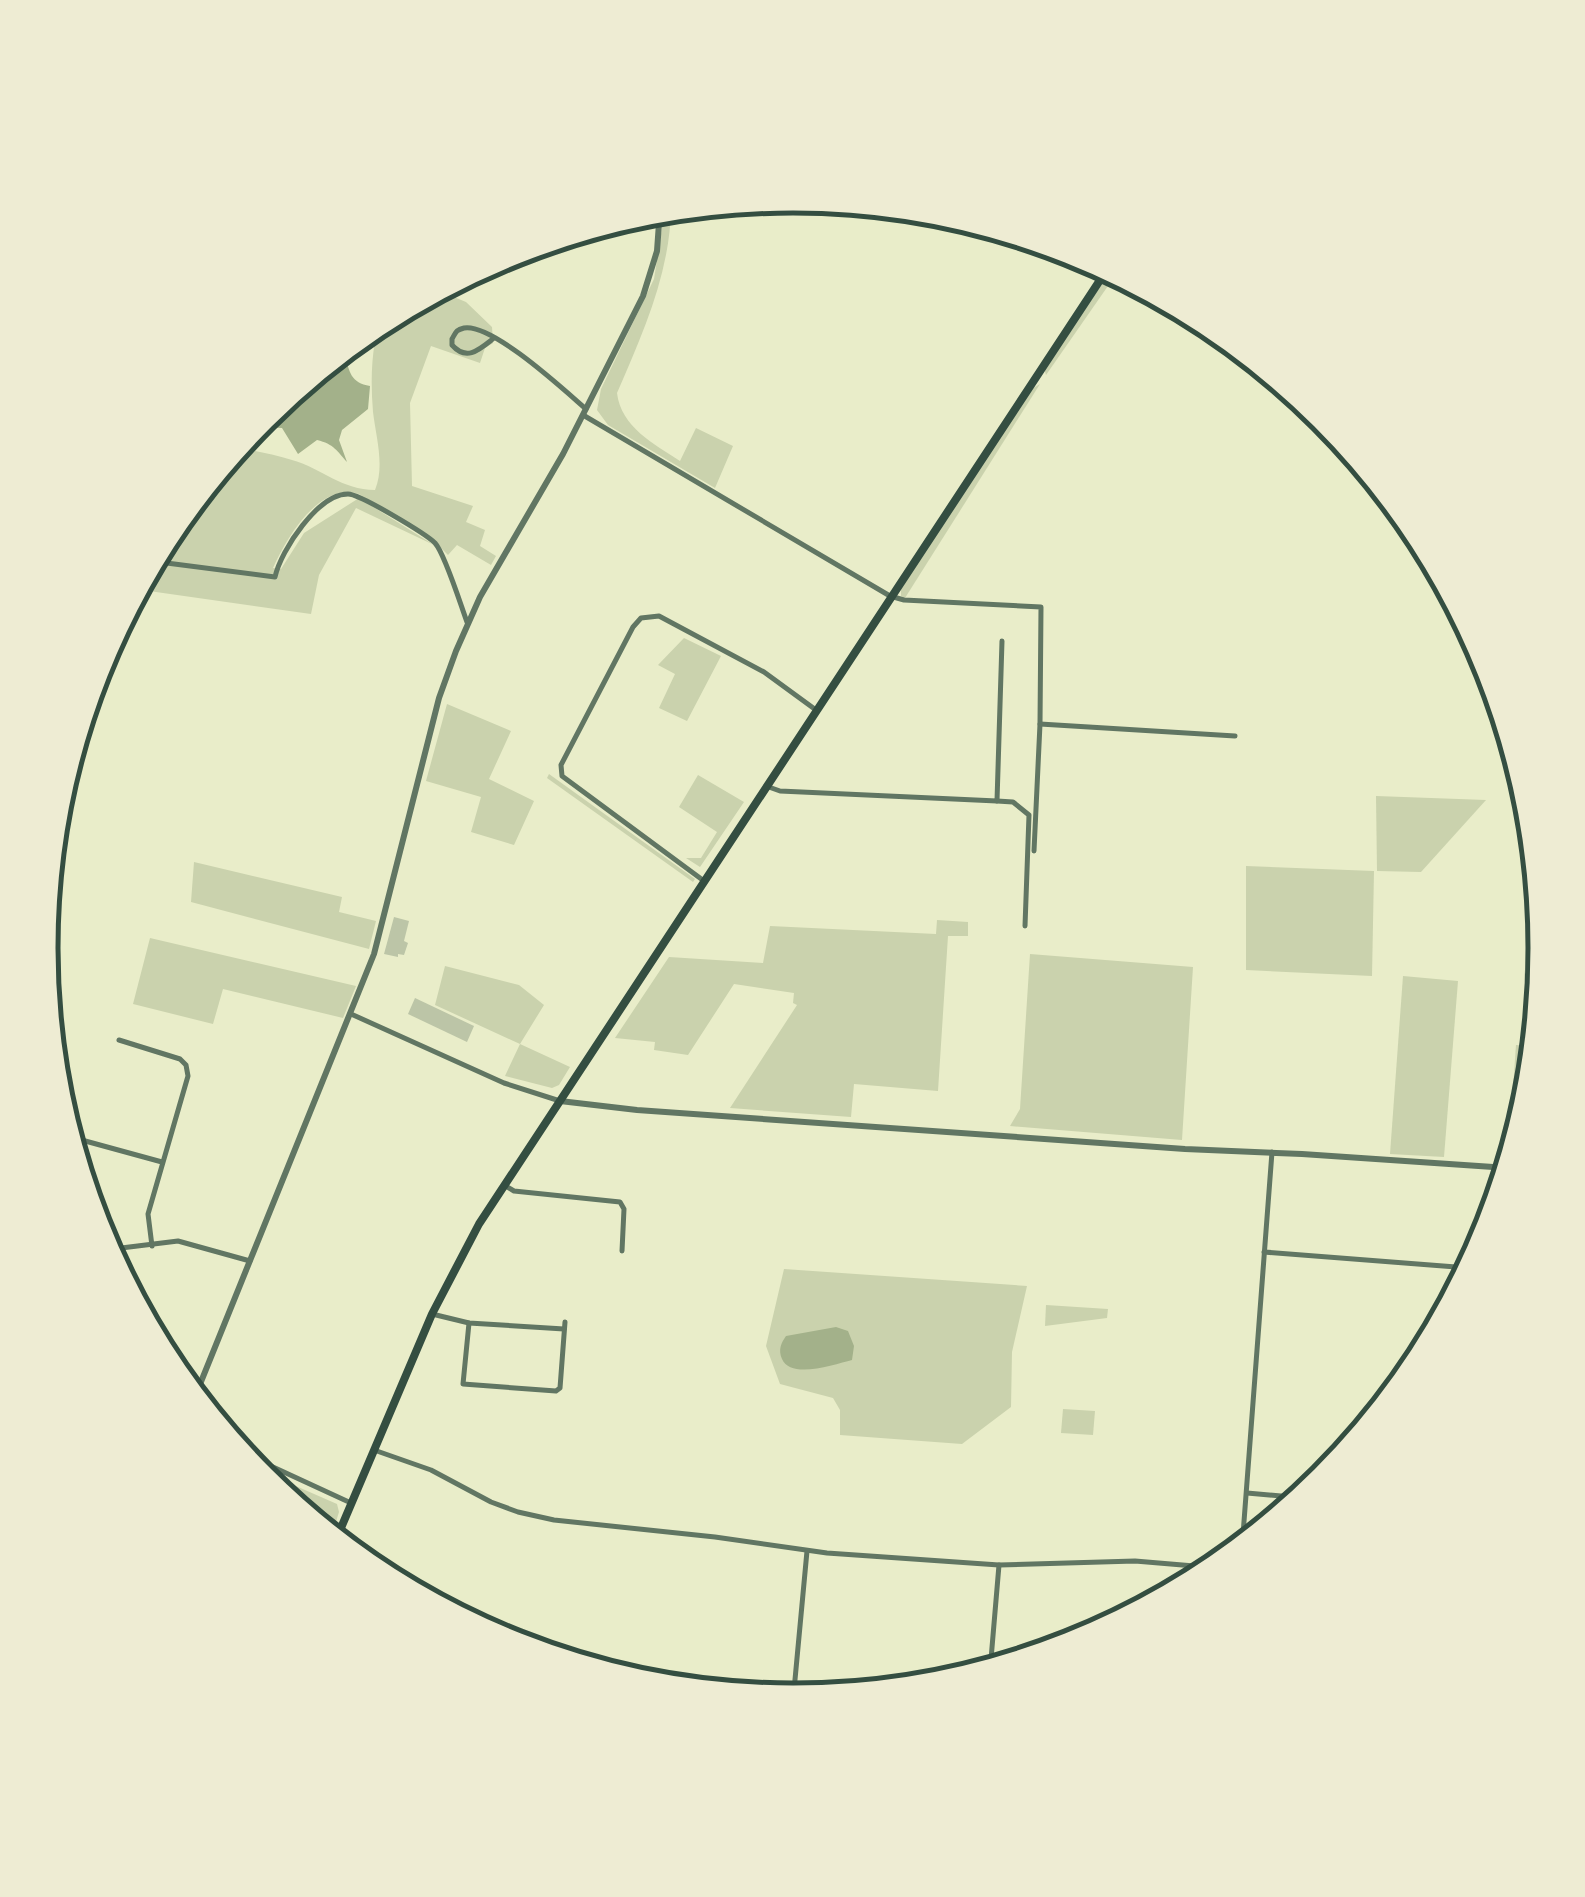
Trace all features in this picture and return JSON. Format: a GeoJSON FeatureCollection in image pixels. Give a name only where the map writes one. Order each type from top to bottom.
{"type":"FeatureCollection","features":[{"type":"Feature","properties":{"kind":"main road"},"geometry":{"type":"LineString","coordinates":[[341,1529],[432,1314],[504,1185],[1100,281]]}},
{"type":"Feature","properties":{"kind":"street"},"geometry":{"type":"LineString","coordinates":[[200,1384],[374,954],[439,698],[467,622],[585,412],[650,277],[659,226]]}},
{"type":"Feature","properties":{"kind":"street"},"geometry":{"type":"LineString","coordinates":[[494,338],[469,354],[452,345],[456,332],[468,328],[494,338],[585,412],[890,596],[1040,607],[1034,851]]}},
{"type":"Feature","properties":{"kind":"street"},"geometry":{"type":"LineString","coordinates":[[167,563],[275,577],[289,546],[313,513],[338,496],[360,496],[437,544],[467,622]]}},
{"type":"Feature","properties":{"kind":"street"},"geometry":{"type":"LineString","coordinates":[[704,880],[562,776],[560,765],[633,627],[640,618],[659,616],[764,672],[816,710]]}},
{"type":"Feature","properties":{"kind":"street"},"geometry":{"type":"LineString","coordinates":[[997,801],[1002,642]]}},
{"type":"Feature","properties":{"kind":"street"},"geometry":{"type":"LineString","coordinates":[[1040,724],[1235,736]]}},
{"type":"Feature","properties":{"kind":"street"},"geometry":{"type":"LineString","coordinates":[[766,786],[780,791],[1013,802],[1029,815],[1025,926]]}},
{"type":"Feature","properties":{"kind":"street"},"geometry":{"type":"LineString","coordinates":[[352,1014],[504,1082],[560,1101],[1185,1150],[1493,1167]]}},
{"type":"Feature","properties":{"kind":"street"},"geometry":{"type":"LineString","coordinates":[[119,1040],[180,1060],[186,1065],[188,1076],[148,1214],[152,1246]]}},
{"type":"Feature","properties":{"kind":"street"},"geometry":{"type":"LineString","coordinates":[[83,1141],[162,1162]]}},
{"type":"Feature","properties":{"kind":"street"},"geometry":{"type":"LineString","coordinates":[[1244,1529],[1272,1152]]}},
{"type":"Feature","properties":{"kind":"street"},"geometry":{"type":"LineString","coordinates":[[504,1185],[514,1191],[620,1202],[624,1209],[622,1250]]}},
{"type":"Feature","properties":{"kind":"street"},"geometry":{"type":"LineString","coordinates":[[121,1249],[178,1241],[250,1261]]}},
{"type":"Feature","properties":{"kind":"street"},"geometry":{"type":"LineString","coordinates":[[1264,1252],[1455,1268]]}},
{"type":"Feature","properties":{"kind":"street"},"geometry":{"type":"LineString","coordinates":[[432,1314],[469,1323],[565,1326],[560,1388],[556,1391],[463,1384],[469,1323]]}},
{"type":"Feature","properties":{"kind":"street"},"geometry":{"type":"LineString","coordinates":[[374,1450],[431,1470],[491,1502],[536,1517],[807,1550],[999,1565],[1135,1561],[1192,1566]]}},
{"type":"Feature","properties":{"kind":"street"},"geometry":{"type":"LineString","coordinates":[[271,1466],[352,1503]]}},
{"type":"Feature","properties":{"kind":"street"},"geometry":{"type":"LineString","coordinates":[[1247,1493],[1282,1496]]}},
{"type":"Feature","properties":{"kind":"street"},"geometry":{"type":"LineString","coordinates":[[795,1684],[807,1550]]}},
{"type":"Feature","properties":{"kind":"street"},"geometry":{"type":"LineString","coordinates":[[991,1655],[999,1565]]}},
{"type":"Feature","properties":{"kind":"shaded area"},"geometry":{"type":"Polygon","coordinates":[[[670,225],[660,279],[617,393],[620,405],[632,425],[680,461],[696,428],[733,446],[715,488],[608,425],[597,410],[601,389],[654,279],[662,226],[670,225]]]}},
{"type":"Feature","properties":{"kind":"shaded area"},"geometry":{"type":"Polygon","coordinates":[[[1103,282],[1109,285],[1046,375],[1044,368],[1103,282]]]}},
{"type":"Feature","properties":{"kind":"shaded area"},"geometry":{"type":"Polygon","coordinates":[[[453,297],[466,302],[492,327],[493,343],[485,348],[480,363],[431,346],[410,403],[412,486],[473,506],[466,522],[485,530],[480,546],[496,556],[491,565],[457,545],[448,555],[428,535],[359,494],[344,492],[331,496],[306,515],[273,568],[281,569],[304,533],[359,498],[434,545],[356,508],[319,575],[311,614],[150,591],[209,501],[253,450],[303,464],[352,487],[375,490],[380,461],[372,367],[375,344],[453,297]]]}},
{"type":"Feature","properties":{"kind":"shaded area"},"geometry":{"type":"Polygon","coordinates":[[[348,363],[355,379],[370,386],[368,409],[342,430],[339,440],[347,462],[331,446],[317,440],[298,454],[282,428],[275,428],[348,363]]]}},
{"type":"Feature","properties":{"kind":"shaded area"},"geometry":{"type":"Polygon","coordinates":[[[1040,384],[905,598],[901,596],[901,589],[1030,390],[1040,384]]]}},
{"type":"Feature","properties":{"kind":"shaded area"},"geometry":{"type":"Polygon","coordinates":[[[684,638],[721,656],[687,721],[659,708],[675,674],[658,665],[684,638]]]}},
{"type":"Feature","properties":{"kind":"shaded area"},"geometry":{"type":"Polygon","coordinates":[[[447,704],[511,731],[489,779],[534,801],[514,845],[471,832],[481,797],[426,781],[447,704]]]}},
{"type":"Feature","properties":{"kind":"shaded area"},"geometry":{"type":"Polygon","coordinates":[[[549,774],[695,879],[693,882],[547,778],[549,774]]]}},
{"type":"Feature","properties":{"kind":"shaded area"},"geometry":{"type":"Polygon","coordinates":[[[698,775],[744,802],[700,867],[686,858],[701,858],[717,832],[679,807],[698,775]]]}},
{"type":"Feature","properties":{"kind":"shaded area"},"geometry":{"type":"Polygon","coordinates":[[[1376,796],[1486,800],[1421,872],[1377,871],[1376,796]]]}},
{"type":"Feature","properties":{"kind":"shaded area"},"geometry":{"type":"Polygon","coordinates":[[[194,862],[342,897],[339,912],[376,921],[369,949],[191,902],[194,862]]]}},
{"type":"Feature","properties":{"kind":"shaded area"},"geometry":{"type":"Polygon","coordinates":[[[1246,866],[1374,871],[1372,976],[1246,970],[1246,866]]]}},
{"type":"Feature","properties":{"kind":"shaded area"},"geometry":{"type":"Polygon","coordinates":[[[937,920],[968,922],[968,936],[948,936],[938,1091],[854,1084],[851,1117],[730,1108],[797,1005],[793,1003],[794,993],[734,984],[688,1055],[654,1050],[655,1042],[615,1038],[669,957],[763,963],[770,926],[936,934],[937,920]]]}},
{"type":"Feature","properties":{"kind":"shaded area"},"geometry":{"type":"Polygon","coordinates":[[[150,938],[356,986],[343,1018],[223,989],[213,1024],[133,1004],[150,938]]]}},
{"type":"Feature","properties":{"kind":"shaded area"},"geometry":{"type":"Polygon","coordinates":[[[1030,954],[1193,967],[1182,1140],[1010,1126],[1020,1109],[1030,954]]]}},
{"type":"Feature","properties":{"kind":"shaded area"},"geometry":{"type":"Polygon","coordinates":[[[445,966],[519,985],[544,1005],[520,1044],[435,1005],[445,966]]]}},
{"type":"Feature","properties":{"kind":"shaded area"},"geometry":{"type":"Polygon","coordinates":[[[1403,976],[1458,981],[1444,1157],[1390,1154],[1403,976]]]}},
{"type":"Feature","properties":{"kind":"shaded area"},"geometry":{"type":"Polygon","coordinates":[[[520,1044],[570,1067],[559,1085],[552,1088],[505,1076],[520,1044]]]}},
{"type":"Feature","properties":{"kind":"shaded area"},"geometry":{"type":"Polygon","coordinates":[[[1516,1045],[1521,1045],[1513,1092],[1516,1045]]]}},
{"type":"Feature","properties":{"kind":"shaded area"},"geometry":{"type":"Polygon","coordinates":[[[784,1269],[1027,1286],[1012,1352],[1011,1407],[962,1444],[840,1435],[840,1410],[833,1398],[780,1384],[766,1346],[784,1269]]]}},
{"type":"Feature","properties":{"kind":"shaded area"},"geometry":{"type":"Polygon","coordinates":[[[1046,1305],[1108,1309],[1107,1318],[1045,1326],[1046,1305]]]}},
{"type":"Feature","properties":{"kind":"shaded area"},"geometry":{"type":"Polygon","coordinates":[[[836,1327],[848,1331],[854,1346],[852,1360],[804,1370],[794,1369],[782,1359],[781,1347],[786,1336],[836,1327]]]}},
{"type":"Feature","properties":{"kind":"shaded area"},"geometry":{"type":"Polygon","coordinates":[[[1063,1409],[1095,1411],[1093,1435],[1061,1433],[1063,1409]]]}},
{"type":"Feature","properties":{"kind":"shaded area"},"geometry":{"type":"Polygon","coordinates":[[[289,1483],[337,1504],[335,1524],[289,1483]]]}},
{"type":"Feature","properties":{"kind":"building"},"geometry":{"type":"Polygon","coordinates":[[[394,917],[409,921],[404,941],[408,943],[404,955],[398,957],[384,954],[394,917]]]}},
{"type":"Feature","properties":{"kind":"building"},"geometry":{"type":"Polygon","coordinates":[[[415,998],[474,1026],[467,1042],[408,1014],[415,998]]]}}]}
